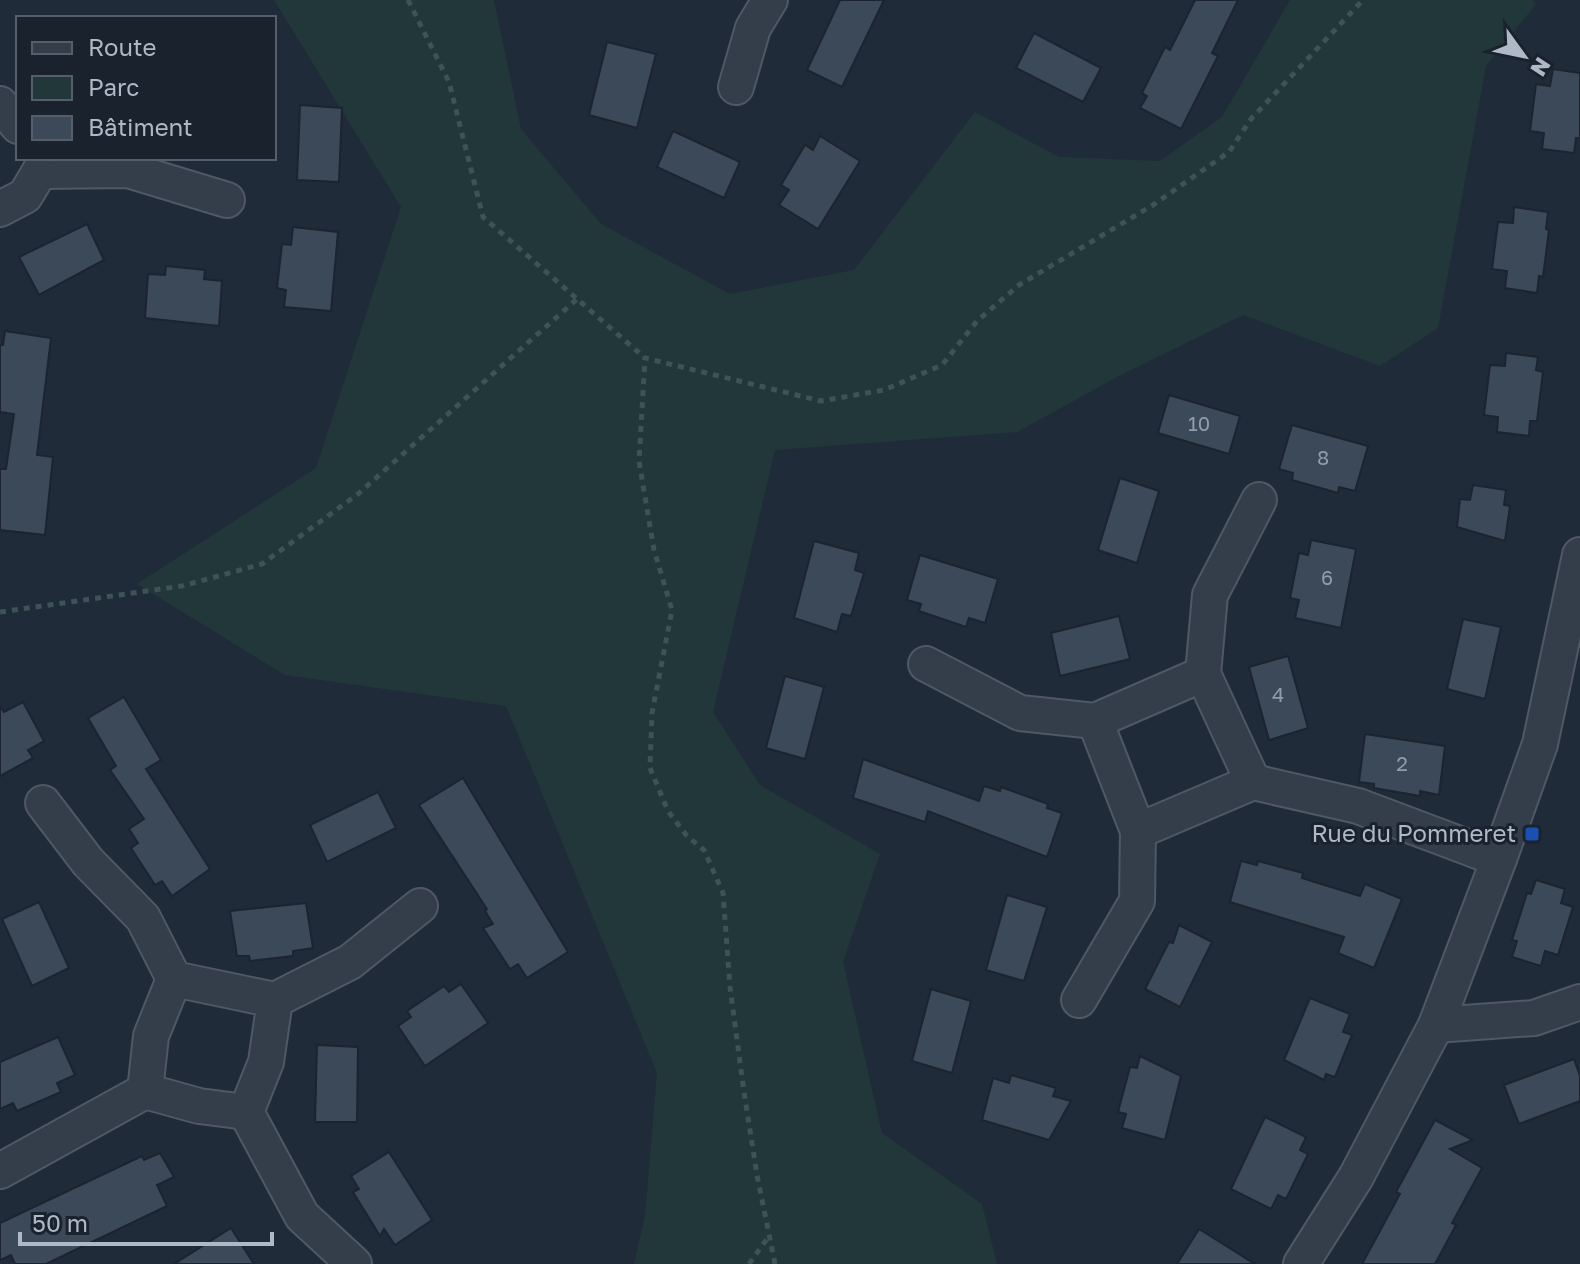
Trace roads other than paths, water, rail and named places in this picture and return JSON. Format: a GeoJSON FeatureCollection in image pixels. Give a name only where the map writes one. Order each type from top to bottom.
{"type":"FeatureCollection","features":[{"type":"Feature","properties":{"kind":"street"},"geometry":{"type":"LineString","coordinates":[[736,87],[753,28],[770,0]]}},
{"type":"Feature","properties":{"kind":"street"},"geometry":{"type":"LineString","coordinates":[[0,104],[16,124]]}},
{"type":"Feature","properties":{"kind":"street"},"geometry":{"type":"LineString","coordinates":[[0,209],[25,196],[38,164],[128,170],[227,200]]}},
{"type":"Feature","properties":{"kind":"street"},"geometry":{"type":"LineString","coordinates":[[1253,782],[1203,674],[1210,595],[1259,500]]}},
{"type":"Feature","properties":{"kind":"street"},"geometry":{"type":"LineString","coordinates":[[1301,1264],[1356,1177],[1436,1025],[1540,744],[1580,555]]}},
{"type":"Feature","properties":{"kind":"street"},"geometry":{"type":"LineString","coordinates":[[926,664],[1020,713],[1095,721],[1203,674]]}},
{"type":"Feature","properties":{"kind":"street"},"geometry":{"type":"LineString","coordinates":[[1079,1000],[1137,901],[1138,831],[1095,721]]}},
{"type":"Feature","properties":{"kind":"street"},"geometry":{"type":"LineString","coordinates":[[1138,831],[1253,782],[1358,806],[1499,859]]}},
{"type":"Feature","properties":{"kind":"street"},"geometry":{"type":"LineString","coordinates":[[43,803],[88,862],[143,918],[174,979],[151,1036],[145,1091]]}},
{"type":"Feature","properties":{"kind":"street"},"geometry":{"type":"LineString","coordinates":[[174,979],[275,1000],[350,962],[420,906]]}},
{"type":"Feature","properties":{"kind":"street"},"geometry":{"type":"LineString","coordinates":[[246,1112],[266,1062],[275,1000]]}},
{"type":"Feature","properties":{"kind":"street"},"geometry":{"type":"LineString","coordinates":[[1436,1025],[1534,1018],[1580,1002]]}},
{"type":"Feature","properties":{"kind":"street"},"geometry":{"type":"LineString","coordinates":[[0,1171],[145,1091],[199,1106],[246,1112]]}},
{"type":"Feature","properties":{"kind":"street"},"geometry":{"type":"LineString","coordinates":[[246,1112],[302,1216],[354,1264]]}},
{"type":"Feature","properties":{"kind":"place","name":"Rue du Pommeret"},"geometry":{"type":"Point","coordinates":[1532,834]}}]}
